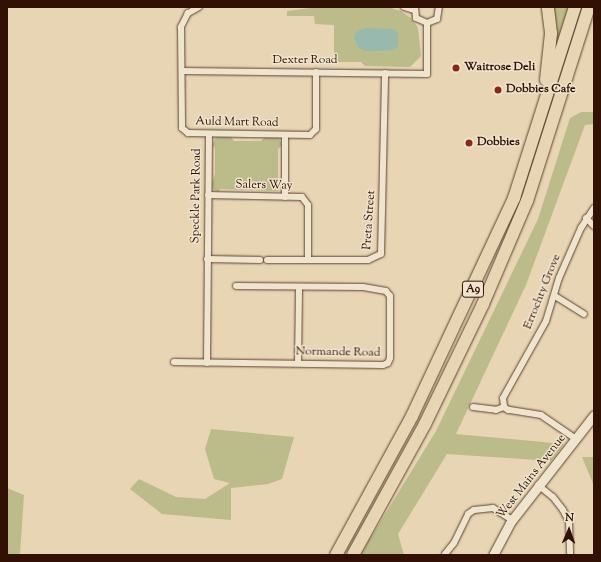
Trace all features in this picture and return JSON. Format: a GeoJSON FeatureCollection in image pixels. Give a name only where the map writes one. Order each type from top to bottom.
{"type":"FeatureCollection","features":[{"type":"Feature","properties":{"kind":"highway","name":"A9"},"geometry":{"type":"LineString","coordinates":[[539,120],[550,56],[551,33],[548,7]]}},
{"type":"Feature","properties":{"kind":"highway","name":"A9"},"geometry":{"type":"LineString","coordinates":[[336,555],[412,416],[470,296],[514,198],[575,7]]}},
{"type":"Feature","properties":{"kind":"highway","name":"A9"},"geometry":{"type":"LineString","coordinates":[[353,555],[425,424],[483,304],[527,201],[589,8]]}},
{"type":"Feature","properties":{"kind":"street","name":"Auld Mart Road"},"geometry":{"type":"LineString","coordinates":[[199,7],[188,13],[182,27],[182,128],[188,134],[310,135],[316,129],[316,72]]}},
{"type":"Feature","properties":{"kind":"street"},"geometry":{"type":"LineString","coordinates":[[404,7],[415,8],[416,18],[427,24],[437,19],[439,7]]}},
{"type":"Feature","properties":{"kind":"street","name":"Dexter Road"},"geometry":{"type":"LineString","coordinates":[[182,71],[427,74],[427,24]]}},
{"type":"Feature","properties":{"kind":"street","name":"Preta Street"},"geometry":{"type":"LineString","coordinates":[[267,260],[368,260],[381,254],[385,73]]}},
{"type":"Feature","properties":{"kind":"street","name":"Speckle Park Road"},"geometry":{"type":"LineString","coordinates":[[206,363],[209,134]]}},
{"type":"Feature","properties":{"kind":"street"},"geometry":{"type":"LineString","coordinates":[[285,134],[285,197]]}},
{"type":"Feature","properties":{"kind":"street","name":"Salers Way"},"geometry":{"type":"LineString","coordinates":[[208,195],[302,197],[308,205],[308,260]]}},
{"type":"Feature","properties":{"kind":"street","name":"Errochty Grove"},"geometry":{"type":"LineString","coordinates":[[504,407],[503,398],[506,390],[546,321],[555,296],[559,278],[586,218],[594,208]]}},
{"type":"Feature","properties":{"kind":"street"},"geometry":{"type":"LineString","coordinates":[[586,218],[594,226]]}},
{"type":"Feature","properties":{"kind":"street","name":"Speckle Park Road"},"geometry":{"type":"LineString","coordinates":[[207,259],[260,260]]}},
{"type":"Feature","properties":{"kind":"street","name":"Normande Road"},"geometry":{"type":"LineString","coordinates":[[174,362],[383,365],[390,358],[390,296],[386,291],[363,287],[299,288],[236,286]]}},
{"type":"Feature","properties":{"kind":"street"},"geometry":{"type":"LineString","coordinates":[[298,363],[299,288]]}},
{"type":"Feature","properties":{"kind":"street"},"geometry":{"type":"LineString","coordinates":[[555,296],[584,314]]}},
{"type":"Feature","properties":{"kind":"street"},"geometry":{"type":"LineString","coordinates":[[473,407],[496,410],[504,407],[516,413],[541,415],[576,439]]}},
{"type":"Feature","properties":{"kind":"street","name":"West Mains Avenue"},"geometry":{"type":"LineString","coordinates":[[493,555],[512,520],[594,415]]}},
{"type":"Feature","properties":{"kind":"street"},"geometry":{"type":"LineString","coordinates":[[538,485],[553,497],[563,510],[569,522],[570,555]]}},
{"type":"Feature","properties":{"kind":"street"},"geometry":{"type":"LineString","coordinates":[[445,554],[454,543],[468,514],[474,510],[493,508],[512,520]]}},
{"type":"Feature","properties":{"kind":"green space"},"geometry":{"type":"Polygon","coordinates":[[[319,7],[391,8],[401,11],[412,19],[418,28],[421,56],[410,67],[365,66],[361,62],[334,62],[334,25],[315,24],[314,16],[287,16],[287,11],[319,7]]]}},
{"type":"Feature","properties":{"kind":"green space"},"geometry":{"type":"Polygon","coordinates":[[[552,7],[573,7],[553,76],[552,7]]]}},
{"type":"Feature","properties":{"kind":"green space"},"geometry":{"type":"Polygon","coordinates":[[[581,112],[594,112],[594,124],[585,125],[526,285],[456,434],[564,444],[551,461],[447,454],[398,534],[404,555],[360,555],[436,431],[538,219],[570,118],[581,112]]]}},
{"type":"Feature","properties":{"kind":"green space"},"geometry":{"type":"Polygon","coordinates":[[[216,137],[231,137],[234,141],[261,141],[265,137],[279,138],[282,145],[278,149],[278,191],[220,189],[218,192],[214,190],[211,186],[215,174],[215,148],[212,145],[216,137]]]}},
{"type":"Feature","properties":{"kind":"green space"},"geometry":{"type":"Polygon","coordinates":[[[211,429],[294,437],[282,479],[268,484],[231,488],[231,520],[162,514],[130,489],[139,479],[176,497],[205,499],[230,483],[214,479],[205,449],[211,429]]]}},
{"type":"Feature","properties":{"kind":"green space"},"geometry":{"type":"Polygon","coordinates":[[[582,457],[594,457],[594,486],[582,457]]]}},
{"type":"Feature","properties":{"kind":"green space"},"geometry":{"type":"Polygon","coordinates":[[[7,488],[24,495],[20,555],[7,555],[7,488]]]}},
{"type":"Feature","properties":{"kind":"water"},"geometry":{"type":"Polygon","coordinates":[[[365,28],[393,29],[398,32],[398,46],[393,50],[365,51],[358,47],[354,37],[357,31],[365,28]]]}},
{"type":"Feature","properties":{"kind":"place","name":"Waitrose Deli"},"geometry":{"type":"Point","coordinates":[456,68]}},
{"type":"Feature","properties":{"kind":"place","name":"Dobbies Cafe"},"geometry":{"type":"Point","coordinates":[498,90]}},
{"type":"Feature","properties":{"kind":"place","name":"Dobbies"},"geometry":{"type":"Point","coordinates":[469,143]}}]}
